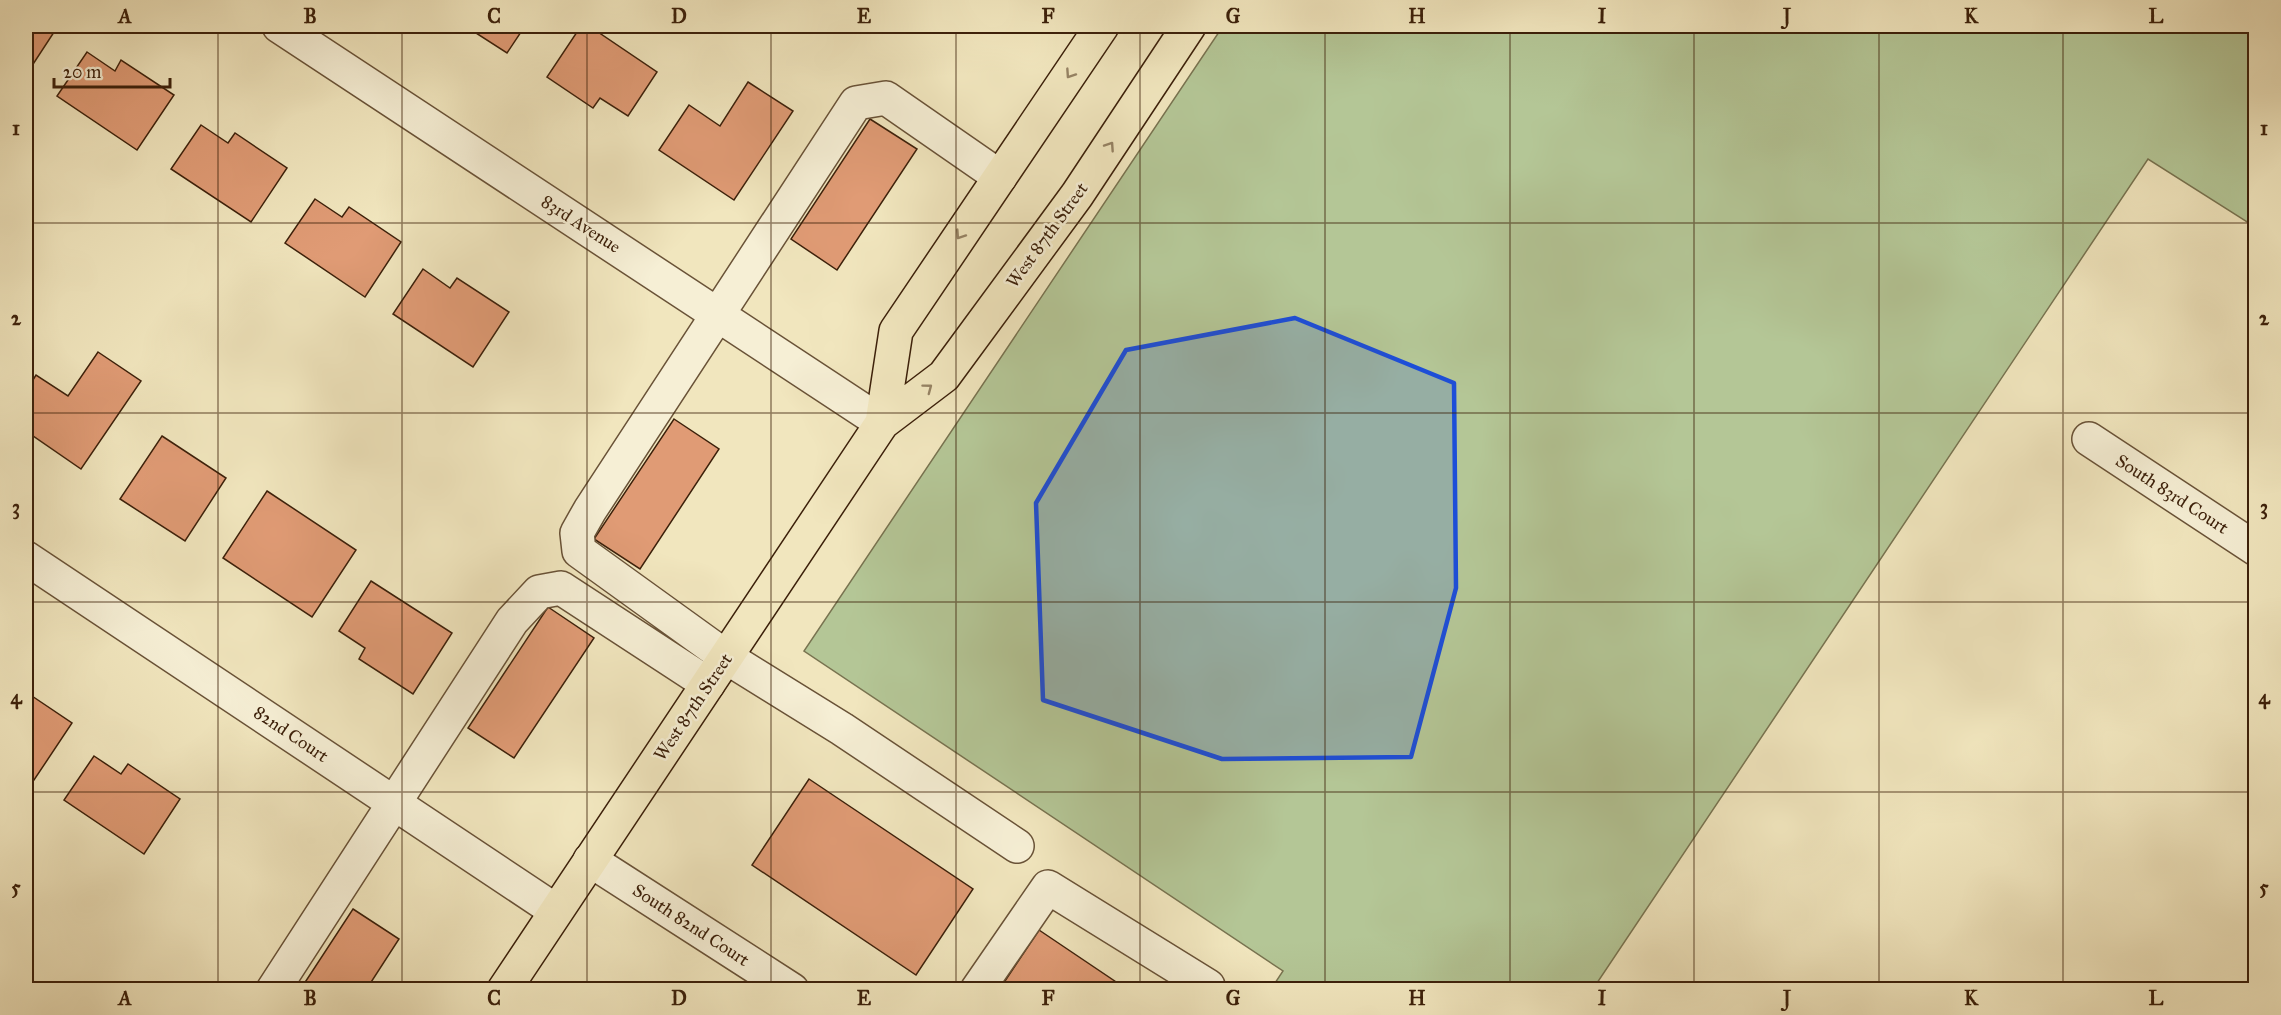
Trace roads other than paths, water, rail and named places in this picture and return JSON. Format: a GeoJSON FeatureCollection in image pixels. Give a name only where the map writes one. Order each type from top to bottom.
{"type":"FeatureCollection","features":[{"type":"Feature","properties":{"kind":"main road","name":"West 87th Street"},"geometry":{"type":"LineString","coordinates":[[882,423],[896,331],[1102,26]]}},
{"type":"Feature","properties":{"kind":"main road","name":"West 87th Street"},"geometry":{"type":"LineString","coordinates":[[504,990],[882,423],[944,376],[1077,195],[1190,26]]}},
{"type":"Feature","properties":{"kind":"street","name":"83rd Avenue"},"geometry":{"type":"LineString","coordinates":[[279,26],[882,423]]}},
{"type":"Feature","properties":{"kind":"street"},"geometry":{"type":"LineString","coordinates":[[1000,177],[886,98],[856,103],[577,533],[579,551],[726,657],[842,729],[1017,846]]}},
{"type":"Feature","properties":{"kind":"street","name":"South 83rd Court"},"geometry":{"type":"LineString","coordinates":[[2089,439],[2256,549]]}},
{"type":"Feature","properties":{"kind":"street","name":"82nd Court"},"geometry":{"type":"LineString","coordinates":[[26,558],[556,911]]}},
{"type":"Feature","properties":{"kind":"street"},"geometry":{"type":"LineString","coordinates":[[273,990],[512,621],[539,592],[561,588],[708,684]]}},
{"type":"Feature","properties":{"kind":"street","name":"South 82nd Court"},"geometry":{"type":"LineString","coordinates":[[590,860],[792,990]]}},
{"type":"Feature","properties":{"kind":"street"},"geometry":{"type":"LineString","coordinates":[[976,990],[1048,887],[1208,986]]}}]}
